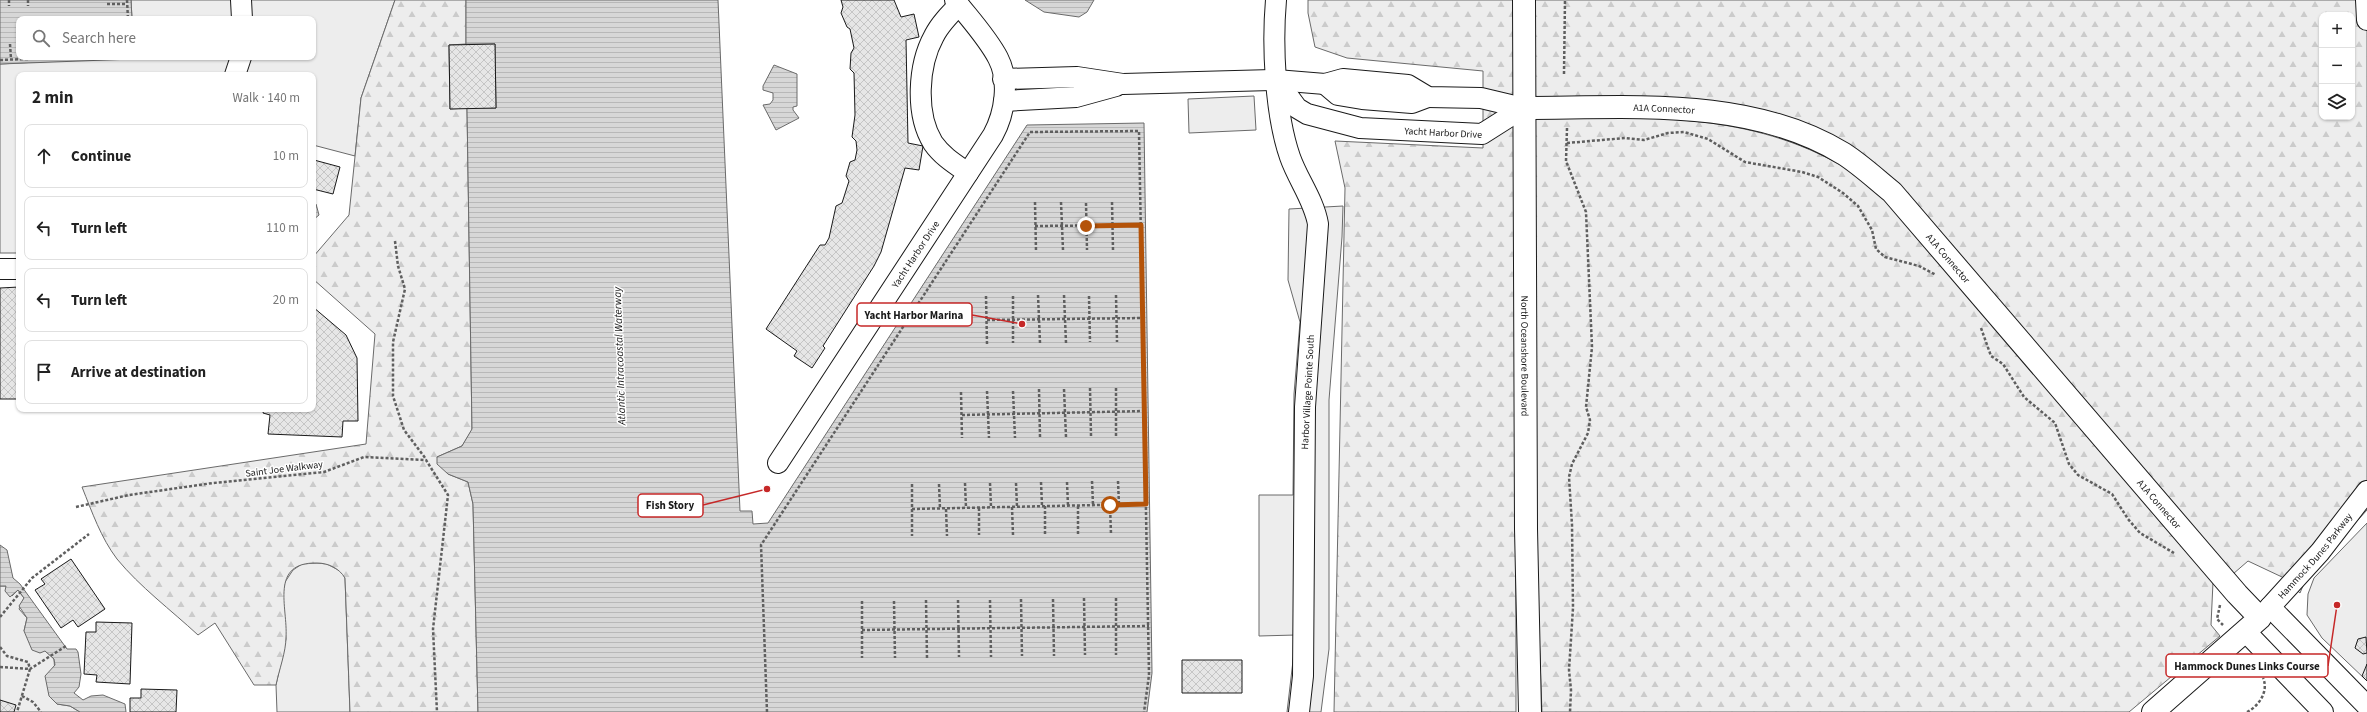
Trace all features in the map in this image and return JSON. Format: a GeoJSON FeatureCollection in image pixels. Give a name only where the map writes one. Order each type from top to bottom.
{"type":"FeatureCollection","features":[{"type":"Feature","properties":{"kind":"main road","name":"North Oceanshore Boulevard"},"geometry":{"type":"LineString","coordinates":[[1524,0],[1523,108],[1526,522],[1530,712]]}},
{"type":"Feature","properties":{"kind":"main road","name":"A1A Connector"},"geometry":{"type":"LineString","coordinates":[[1523,108],[1684,108],[1729,115],[1800,133],[1844,154],[1892,192],[2237,594],[2251,621]]}},
{"type":"Feature","properties":{"kind":"main road"},"geometry":{"type":"LineString","coordinates":[[2153,712],[2251,621]]}},
{"type":"Feature","properties":{"kind":"street"},"geometry":{"type":"LineString","coordinates":[[242,0],[242,16]]}},
{"type":"Feature","properties":{"kind":"street","name":"Harbor Village Pointe South"},"geometry":{"type":"LineString","coordinates":[[1276,0],[1276,80],[1287,148],[1295,170],[1312,204],[1318,224],[1305,407],[1303,676],[1298,712]]}},
{"type":"Feature","properties":{"kind":"street"},"geometry":{"type":"LineString","coordinates":[[2366,0],[2367,20]]}},
{"type":"Feature","properties":{"kind":"street"},"geometry":{"type":"LineString","coordinates":[[957,2],[939,27],[929,46],[924,69],[922,97],[925,125],[934,144],[948,159],[968,174]]}},
{"type":"Feature","properties":{"kind":"street","name":"Yacht Harbor Drive"},"geometry":{"type":"LineString","coordinates":[[778,463],[968,174],[1002,118],[1004,101],[1003,79],[997,56],[957,2]]}},
{"type":"Feature","properties":{"kind":"street"},"geometry":{"type":"LineString","coordinates":[[236,72],[240,60]]}},
{"type":"Feature","properties":{"kind":"street"},"geometry":{"type":"LineString","coordinates":[[1003,79],[1077,77],[1123,84],[1276,80],[1325,84],[1343,79],[1408,85],[1420,100]]}},
{"type":"Feature","properties":{"kind":"street","name":"Yacht Harbor Drive"},"geometry":{"type":"LineString","coordinates":[[1276,80],[1297,108],[1307,114],[1360,128],[1412,132],[1482,134],[1523,108]]}},
{"type":"Feature","properties":{"kind":"street"},"geometry":{"type":"LineString","coordinates":[[1004,101],[1076,97],[1123,84]]}},
{"type":"Feature","properties":{"kind":"street"},"geometry":{"type":"LineString","coordinates":[[1325,84],[1338,94],[1362,99],[1420,100],[1481,98],[1523,108]]}},
{"type":"Feature","properties":{"kind":"street"},"geometry":{"type":"LineString","coordinates":[[1360,128],[1362,99]]}},
{"type":"Feature","properties":{"kind":"street"},"geometry":{"type":"LineString","coordinates":[[1412,132],[1420,100]]}},
{"type":"Feature","properties":{"kind":"street"},"geometry":{"type":"LineString","coordinates":[[0,269],[16,269]]}},
{"type":"Feature","properties":{"kind":"street","name":"Hammock Dunes Parkway"},"geometry":{"type":"LineString","coordinates":[[2251,621],[2320,552],[2367,491]]}},
{"type":"Feature","properties":{"kind":"street"},"geometry":{"type":"LineString","coordinates":[[2251,621],[2367,706]]}},
{"type":"Feature","properties":{"kind":"street"},"geometry":{"type":"LineString","coordinates":[[2251,621],[2322,712]]}},
{"type":"Feature","properties":{"kind":"path"},"geometry":{"type":"LineString","coordinates":[[9,0],[9,6]]}},
{"type":"Feature","properties":{"kind":"path"},"geometry":{"type":"LineString","coordinates":[[28,0],[28,6]]}},
{"type":"Feature","properties":{"kind":"path"},"geometry":{"type":"LineString","coordinates":[[1564,74],[1565,0]]}},
{"type":"Feature","properties":{"kind":"path"},"geometry":{"type":"LineString","coordinates":[[107,4],[127,2],[128,16]]}},
{"type":"Feature","properties":{"kind":"path"},"geometry":{"type":"LineString","coordinates":[[10,44],[11,59]]}},
{"type":"Feature","properties":{"kind":"path"},"geometry":{"type":"LineString","coordinates":[[0,60],[16,59]]}},
{"type":"Feature","properties":{"kind":"path"},"geometry":{"type":"LineString","coordinates":[[1567,128],[1566,161],[1586,212],[1592,347],[1586,407],[1590,420],[1588,433],[1572,464],[1569,477],[1573,608],[1569,670],[1571,690],[1570,712]]}},
{"type":"Feature","properties":{"kind":"path"},"geometry":{"type":"LineString","coordinates":[[767,712],[761,545],[1030,132],[1139,131],[1149,626],[1149,675],[1144,712]]}},
{"type":"Feature","properties":{"kind":"path"},"geometry":{"type":"LineString","coordinates":[[1567,142],[1624,138],[1644,140],[1668,133],[1684,132],[1708,139],[1745,162],[1802,172],[1818,177],[1837,189],[1858,206],[1872,230],[1876,249],[1886,257],[1919,266],[1939,277]]}},
{"type":"Feature","properties":{"kind":"path"},"geometry":{"type":"LineString","coordinates":[[1034,202],[1036,251]]}},
{"type":"Feature","properties":{"kind":"path"},"geometry":{"type":"LineString","coordinates":[[1061,202],[1063,250]]}},
{"type":"Feature","properties":{"kind":"path"},"geometry":{"type":"LineString","coordinates":[[1112,202],[1113,250]]}},
{"type":"Feature","properties":{"kind":"path"},"geometry":{"type":"LineString","coordinates":[[1086,203],[1087,250]]}},
{"type":"Feature","properties":{"kind":"path"},"geometry":{"type":"LineString","coordinates":[[1035,226],[1141,225]]}},
{"type":"Feature","properties":{"kind":"path"},"geometry":{"type":"LineString","coordinates":[[395,241],[398,266],[405,289],[393,342],[393,396],[404,430],[426,460],[448,495],[433,629],[437,712]]}},
{"type":"Feature","properties":{"kind":"path"},"geometry":{"type":"LineString","coordinates":[[1038,295],[1040,343]]}},
{"type":"Feature","properties":{"kind":"path"},"geometry":{"type":"LineString","coordinates":[[1064,295],[1066,343]]}},
{"type":"Feature","properties":{"kind":"path"},"geometry":{"type":"LineString","coordinates":[[1116,295],[1116,342]]}},
{"type":"Feature","properties":{"kind":"path"},"geometry":{"type":"LineString","coordinates":[[986,296],[987,344]]}},
{"type":"Feature","properties":{"kind":"path"},"geometry":{"type":"LineString","coordinates":[[1013,296],[1013,343]]}},
{"type":"Feature","properties":{"kind":"path"},"geometry":{"type":"LineString","coordinates":[[1089,296],[1090,342]]}},
{"type":"Feature","properties":{"kind":"path"},"geometry":{"type":"LineString","coordinates":[[987,320],[1143,318]]}},
{"type":"Feature","properties":{"kind":"path"},"geometry":{"type":"LineString","coordinates":[[1981,326],[1991,356],[2003,364],[2024,397],[2055,423],[2069,464],[2078,475],[2112,494],[2128,519],[2140,533],[2169,549],[2178,557]]}},
{"type":"Feature","properties":{"kind":"path"},"geometry":{"type":"LineString","coordinates":[[1090,388],[1091,436]]}},
{"type":"Feature","properties":{"kind":"path"},"geometry":{"type":"LineString","coordinates":[[1116,388],[1116,436]]}},
{"type":"Feature","properties":{"kind":"path"},"geometry":{"type":"LineString","coordinates":[[1039,389],[1040,437]]}},
{"type":"Feature","properties":{"kind":"path"},"geometry":{"type":"LineString","coordinates":[[1064,389],[1066,436]]}},
{"type":"Feature","properties":{"kind":"path"},"geometry":{"type":"LineString","coordinates":[[988,390],[989,438]]}},
{"type":"Feature","properties":{"kind":"path"},"geometry":{"type":"LineString","coordinates":[[1013,390],[1015,438]]}},
{"type":"Feature","properties":{"kind":"path"},"geometry":{"type":"LineString","coordinates":[[961,392],[962,438]]}},
{"type":"Feature","properties":{"kind":"path"},"geometry":{"type":"LineString","coordinates":[[962,415],[1145,411]]}},
{"type":"Feature","properties":{"kind":"path","name":"Saint Joe Walkway"},"geometry":{"type":"LineString","coordinates":[[76,507],[129,495],[205,484],[324,472],[364,457],[426,460]]}},
{"type":"Feature","properties":{"kind":"path"},"geometry":{"type":"LineString","coordinates":[[1092,481],[1093,505]]}},
{"type":"Feature","properties":{"kind":"path"},"geometry":{"type":"LineString","coordinates":[[1118,481],[1118,505]]}},
{"type":"Feature","properties":{"kind":"path"},"geometry":{"type":"LineString","coordinates":[[1041,482],[1045,535]]}},
{"type":"Feature","properties":{"kind":"path"},"geometry":{"type":"LineString","coordinates":[[1067,482],[1068,506]]}},
{"type":"Feature","properties":{"kind":"path"},"geometry":{"type":"LineString","coordinates":[[965,483],[966,508]]}},
{"type":"Feature","properties":{"kind":"path"},"geometry":{"type":"LineString","coordinates":[[990,483],[991,507]]}},
{"type":"Feature","properties":{"kind":"path"},"geometry":{"type":"LineString","coordinates":[[1016,483],[1017,507]]}},
{"type":"Feature","properties":{"kind":"path"},"geometry":{"type":"LineString","coordinates":[[912,484],[912,536]]}},
{"type":"Feature","properties":{"kind":"path"},"geometry":{"type":"LineString","coordinates":[[939,484],[940,509]]}},
{"type":"Feature","properties":{"kind":"path"},"geometry":{"type":"LineString","coordinates":[[912,509],[1146,504]]}},
{"type":"Feature","properties":{"kind":"path"},"geometry":{"type":"LineString","coordinates":[[1110,505],[1111,534]]}},
{"type":"Feature","properties":{"kind":"path"},"geometry":{"type":"LineString","coordinates":[[1078,506],[1078,535]]}},
{"type":"Feature","properties":{"kind":"path"},"geometry":{"type":"LineString","coordinates":[[1012,507],[1013,535]]}},
{"type":"Feature","properties":{"kind":"path"},"geometry":{"type":"LineString","coordinates":[[946,508],[947,536]]}},
{"type":"Feature","properties":{"kind":"path"},"geometry":{"type":"LineString","coordinates":[[979,508],[979,535]]}},
{"type":"Feature","properties":{"kind":"path"},"geometry":{"type":"LineString","coordinates":[[1,616],[32,578],[89,534]]}},
{"type":"Feature","properties":{"kind":"path"},"geometry":{"type":"LineString","coordinates":[[1084,598],[1085,655]]}},
{"type":"Feature","properties":{"kind":"path"},"geometry":{"type":"LineString","coordinates":[[1116,598],[1116,655]]}},
{"type":"Feature","properties":{"kind":"path"},"geometry":{"type":"LineString","coordinates":[[1021,599],[1022,656]]}},
{"type":"Feature","properties":{"kind":"path"},"geometry":{"type":"LineString","coordinates":[[1053,599],[1054,656]]}},
{"type":"Feature","properties":{"kind":"path"},"geometry":{"type":"LineString","coordinates":[[926,600],[927,658]]}},
{"type":"Feature","properties":{"kind":"path"},"geometry":{"type":"LineString","coordinates":[[958,600],[959,658]]}},
{"type":"Feature","properties":{"kind":"path"},"geometry":{"type":"LineString","coordinates":[[990,600],[991,657]]}},
{"type":"Feature","properties":{"kind":"path"},"geometry":{"type":"LineString","coordinates":[[2221,600],[2217,619],[2251,621]]}},
{"type":"Feature","properties":{"kind":"path"},"geometry":{"type":"LineString","coordinates":[[862,601],[862,658]]}},
{"type":"Feature","properties":{"kind":"path"},"geometry":{"type":"LineString","coordinates":[[894,601],[895,658]]}},
{"type":"Feature","properties":{"kind":"path"},"geometry":{"type":"LineString","coordinates":[[862,630],[1149,626]]}},
{"type":"Feature","properties":{"kind":"path"},"geometry":{"type":"LineString","coordinates":[[0,667],[30,669],[66,646]]}},
{"type":"Feature","properties":{"kind":"path"},"geometry":{"type":"LineString","coordinates":[[0,647],[7,656],[28,662],[30,669],[17,712]]}},
{"type":"Feature","properties":{"kind":"path"},"geometry":{"type":"LineString","coordinates":[[2247,712],[2259,703],[2263,696],[2265,688],[2262,675]]}},
{"type":"Feature","properties":{"kind":"path"},"geometry":{"type":"LineString","coordinates":[[22,696],[34,702],[41,712]]}},
{"type":"Feature","properties":{"kind":"shaded area"},"geometry":{"type":"Polygon","coordinates":[[[131,0],[395,0],[361,98],[355,156],[316,146],[316,72],[16,72],[16,253],[0,253],[0,64],[76,60],[316,60],[316,16],[132,16],[131,0]]]}},
{"type":"Feature","properties":{"kind":"shaded area"},"geometry":{"type":"Polygon","coordinates":[[[1254,96],[1256,130],[1189,133],[1188,99],[1254,96]]]}},
{"type":"Feature","properties":{"kind":"shaded area"},"geometry":{"type":"Polygon","coordinates":[[[1343,206],[1342,237],[1329,400],[1329,649],[1321,712],[1287,712],[1296,635],[1259,636],[1259,495],[1293,495],[1294,394],[1300,322],[1288,280],[1289,209],[1343,206]]]}},
{"type":"Feature","properties":{"kind":"shaded area"},"geometry":{"type":"Polygon","coordinates":[[[2367,523],[2367,681],[2322,638],[2307,615],[2308,594],[2314,578],[2367,523]]]}},
{"type":"Feature","properties":{"kind":"shaded area"},"geometry":{"type":"Polygon","coordinates":[[[302,564],[327,564],[342,572],[345,578],[350,712],[277,712],[276,685],[286,639],[282,595],[285,582],[293,570],[302,564]]]}},
{"type":"Feature","properties":{"kind":"shaded area"},"geometry":{"type":"Polygon","coordinates":[[[0,586],[6,586],[12,596],[18,590],[24,598],[19,609],[27,618],[24,631],[54,659],[57,704],[70,706],[80,712],[0,712],[0,586]]]}},
{"type":"Feature","properties":{"kind":"green space"},"geometry":{"type":"Polygon","coordinates":[[[395,0],[466,0],[466,44],[449,45],[450,109],[467,108],[472,430],[462,446],[437,457],[448,474],[468,482],[473,504],[478,712],[350,712],[345,578],[343,574],[336,569],[321,563],[302,565],[292,570],[287,578],[284,589],[286,643],[276,685],[254,685],[215,623],[198,635],[146,589],[117,559],[102,534],[82,487],[366,444],[375,334],[316,282],[316,254],[349,215],[361,98],[395,0]]]}},
{"type":"Feature","properties":{"kind":"green space"},"geometry":{"type":"Polygon","coordinates":[[[1308,0],[1515,0],[1516,712],[1334,712],[1345,188],[1335,141],[1483,148],[1483,71],[1347,58],[1315,47],[1308,13],[1308,0]]]}},
{"type":"Feature","properties":{"kind":"green space"},"geometry":{"type":"Polygon","coordinates":[[[1533,0],[2367,0],[2367,510],[2307,576],[2300,593],[2282,577],[2248,561],[2233,574],[1899,184],[1803,123],[1532,98],[1533,0]]]}},
{"type":"Feature","properties":{"kind":"green space"},"geometry":{"type":"Polygon","coordinates":[[[1532,118],[1650,118],[1726,125],[1763,134],[1800,146],[1837,163],[1856,175],[1885,200],[2213,582],[2211,625],[2220,636],[2129,712],[1542,712],[1535,529],[1532,118]]]}},
{"type":"Feature","properties":{"kind":"water"},"geometry":{"type":"Polygon","coordinates":[[[0,0],[131,0],[132,16],[16,16],[16,60],[106,60],[0,64],[0,0]]]}},
{"type":"Feature","properties":{"kind":"water","name":"Atlantic Intracoastal Waterway"},"geometry":{"type":"Polygon","coordinates":[[[466,0],[718,0],[740,511],[752,511],[753,524],[768,523],[1027,125],[1144,123],[1152,673],[1147,712],[478,712],[473,504],[468,482],[448,474],[437,464],[437,457],[462,446],[472,429],[467,108],[496,108],[495,44],[466,44],[466,0]]]}},
{"type":"Feature","properties":{"kind":"water"},"geometry":{"type":"Polygon","coordinates":[[[1025,0],[1094,0],[1087,12],[1079,17],[1044,12],[1025,0]]]}},
{"type":"Feature","properties":{"kind":"water"},"geometry":{"type":"Polygon","coordinates":[[[774,65],[797,74],[797,106],[793,107],[793,110],[799,118],[776,130],[763,105],[770,104],[773,100],[773,93],[763,90],[763,86],[774,65]]]}},
{"type":"Feature","properties":{"kind":"water"},"geometry":{"type":"Polygon","coordinates":[[[316,204],[319,215],[316,218],[316,204]]]}},
{"type":"Feature","properties":{"kind":"water"},"geometry":{"type":"Polygon","coordinates":[[[0,545],[7,550],[13,578],[20,584],[67,649],[76,649],[78,652],[81,674],[79,687],[74,693],[83,700],[91,696],[103,695],[125,704],[126,712],[80,712],[70,706],[57,704],[49,696],[45,676],[55,665],[54,659],[45,651],[40,653],[32,650],[24,631],[27,618],[19,606],[24,598],[18,590],[10,597],[5,591],[6,586],[0,586],[0,545]]]}},
{"type":"Feature","properties":{"kind":"building"},"geometry":{"type":"Polygon","coordinates":[[[841,0],[894,0],[901,17],[914,14],[919,37],[906,40],[908,143],[923,146],[919,170],[905,168],[881,252],[874,266],[823,346],[825,348],[812,368],[794,356],[797,351],[766,329],[820,245],[825,245],[829,238],[836,206],[842,203],[849,181],[846,176],[850,162],[855,160],[857,150],[856,141],[852,137],[855,115],[854,73],[850,69],[851,53],[854,48],[850,29],[847,27],[841,13],[843,7],[841,0]]]}},
{"type":"Feature","properties":{"kind":"building"},"geometry":{"type":"Polygon","coordinates":[[[495,44],[496,108],[450,109],[449,45],[495,44]]]}},
{"type":"Feature","properties":{"kind":"building"},"geometry":{"type":"Polygon","coordinates":[[[316,161],[340,167],[333,194],[316,190],[316,161]]]}},
{"type":"Feature","properties":{"kind":"building"},"geometry":{"type":"Polygon","coordinates":[[[16,287],[16,399],[0,399],[0,288],[16,287]]]}},
{"type":"Feature","properties":{"kind":"building"},"geometry":{"type":"Polygon","coordinates":[[[316,310],[346,335],[357,358],[358,421],[343,421],[342,437],[268,434],[270,415],[263,413],[316,412],[316,310]]]}},
{"type":"Feature","properties":{"kind":"building"},"geometry":{"type":"Polygon","coordinates":[[[71,559],[105,609],[78,627],[73,620],[61,628],[35,590],[45,584],[41,579],[71,559]]]}},
{"type":"Feature","properties":{"kind":"building"},"geometry":{"type":"Polygon","coordinates":[[[96,622],[132,623],[130,684],[96,682],[97,675],[84,674],[86,632],[96,632],[96,622]]]}},
{"type":"Feature","properties":{"kind":"building"},"geometry":{"type":"Polygon","coordinates":[[[2366,637],[2367,653],[2363,654],[2355,648],[2358,639],[2366,637]]]}},
{"type":"Feature","properties":{"kind":"building"},"geometry":{"type":"Polygon","coordinates":[[[1182,660],[1242,660],[1242,693],[1182,693],[1182,660]]]}},
{"type":"Feature","properties":{"kind":"building"},"geometry":{"type":"Polygon","coordinates":[[[2367,664],[2367,681],[2362,676],[2367,664]]]}},
{"type":"Feature","properties":{"kind":"building"},"geometry":{"type":"Polygon","coordinates":[[[141,689],[177,690],[176,712],[130,712],[130,698],[141,698],[141,689]]]}},
{"type":"Feature","properties":{"kind":"building"},"geometry":{"type":"Polygon","coordinates":[[[0,700],[16,705],[14,712],[0,712],[0,700]]]}},
{"type":"Feature","properties":{"kind":"place","name":"Yacht Harbor Marina"},"geometry":{"type":"Point","coordinates":[1022,324]}},
{"type":"Feature","properties":{"kind":"place","name":"Fish Story"},"geometry":{"type":"Point","coordinates":[767,489]}},
{"type":"Feature","properties":{"kind":"place","name":"Hammock Dunes Links Course"},"geometry":{"type":"Point","coordinates":[2337,605]}},
{"type":"Feature","properties":{"kind":"route"},"geometry":{"type":"LineString","coordinates":[[1086,226],[1141,225],[1146,504],[1110,505]]}}]}
